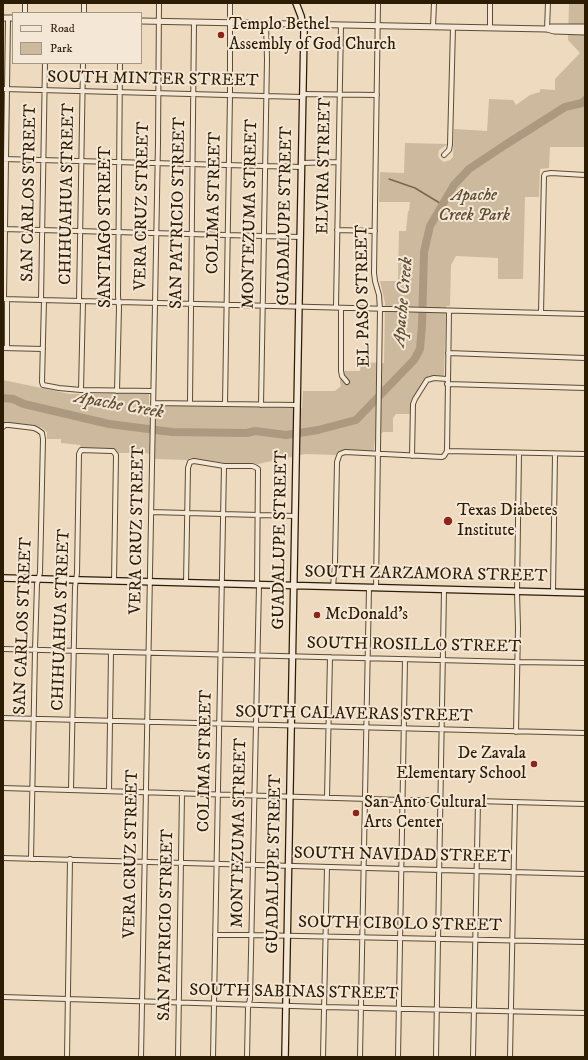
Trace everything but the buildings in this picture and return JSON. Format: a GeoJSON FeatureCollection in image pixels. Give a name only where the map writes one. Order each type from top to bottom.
{"type":"FeatureCollection","features":[{"type":"Feature","properties":{"kind":"main road","name":"GUADALUPE STREET"},"geometry":{"type":"LineString","coordinates":[[286,1057],[304,31],[296,3]]}},
{"type":"Feature","properties":{"kind":"main road","name":"SOUTH ZARZAMORA STREET"},"geometry":{"type":"LineString","coordinates":[[3,578],[585,593]]}},
{"type":"Feature","properties":{"kind":"street","name":"VERA CRUZ STREET"},"geometry":{"type":"LineString","coordinates":[[141,1057],[159,3]]}},
{"type":"Feature","properties":{"kind":"street","name":"COLIMA STREET"},"geometry":{"type":"LineString","coordinates":[[225,404],[230,3]]}},
{"type":"Feature","properties":{"kind":"street","name":"EL PASO STREET"},"geometry":{"type":"LineString","coordinates":[[376,588],[380,308],[379,295],[374,273],[378,3]]}},
{"type":"Feature","properties":{"kind":"street"},"geometry":{"type":"LineString","coordinates":[[433,27],[434,3]]}},
{"type":"Feature","properties":{"kind":"street"},"geometry":{"type":"LineString","coordinates":[[490,3],[490,28]]}},
{"type":"Feature","properties":{"kind":"street"},"geometry":{"type":"LineString","coordinates":[[547,29],[548,3]]}},
{"type":"Feature","properties":{"kind":"street"},"geometry":{"type":"LineString","coordinates":[[8,18],[4,159],[5,348],[43,349]]}},
{"type":"Feature","properties":{"kind":"street"},"geometry":{"type":"LineString","coordinates":[[142,21],[547,29],[554,31],[585,32]]}},
{"type":"Feature","properties":{"kind":"street","name":"SAN PATRICIO STREET"},"geometry":{"type":"LineString","coordinates":[[190,403],[194,22]]}},
{"type":"Feature","properties":{"kind":"street","name":"MONTEZUMA STREET"},"geometry":{"type":"LineString","coordinates":[[261,405],[267,59],[266,24]]}},
{"type":"Feature","properties":{"kind":"street","name":"ELVIRA STREET"},"geometry":{"type":"LineString","coordinates":[[336,307],[341,25]]}},
{"type":"Feature","properties":{"kind":"street"},"geometry":{"type":"LineString","coordinates":[[444,155],[449,150],[450,145],[453,27]]}},
{"type":"Feature","properties":{"kind":"street"},"geometry":{"type":"LineString","coordinates":[[547,29],[551,27],[585,27]]}},
{"type":"Feature","properties":{"kind":"street","name":"SAN CARLOS STREET"},"geometry":{"type":"LineString","coordinates":[[45,64],[42,382],[44,385],[81,390]]}},
{"type":"Feature","properties":{"kind":"street","name":"CHIHUAHUA STREET"},"geometry":{"type":"LineString","coordinates":[[81,390],[80,231],[83,64]]}},
{"type":"Feature","properties":{"kind":"street","name":"SANTIAGO STREET"},"geometry":{"type":"LineString","coordinates":[[117,391],[119,307],[118,232],[120,64]]}},
{"type":"Feature","properties":{"kind":"street","name":"SOUTH MINTER STREET"},"geometry":{"type":"LineString","coordinates":[[5,89],[266,96],[377,95]]}},
{"type":"Feature","properties":{"kind":"street"},"geometry":{"type":"LineString","coordinates":[[4,159],[264,166],[338,162]]}},
{"type":"Feature","properties":{"kind":"street"},"geometry":{"type":"LineString","coordinates":[[541,313],[545,174],[585,175]]}},
{"type":"Feature","properties":{"kind":"street"},"geometry":{"type":"LineString","coordinates":[[4,229],[300,237]]}},
{"type":"Feature","properties":{"kind":"street"},"geometry":{"type":"LineString","coordinates":[[337,230],[375,231]]}},
{"type":"Feature","properties":{"kind":"street"},"geometry":{"type":"LineString","coordinates":[[5,299],[585,314]]}},
{"type":"Feature","properties":{"kind":"street"},"geometry":{"type":"LineString","coordinates":[[341,308],[341,371],[346,382]]}},
{"type":"Feature","properties":{"kind":"street"},"geometry":{"type":"LineString","coordinates":[[333,587],[335,563],[337,462],[340,454],[345,452],[412,456],[444,456],[446,451],[449,311]]}},
{"type":"Feature","properties":{"kind":"street"},"geometry":{"type":"LineString","coordinates":[[448,354],[585,358]]}},
{"type":"Feature","properties":{"kind":"street"},"geometry":{"type":"LineString","coordinates":[[412,456],[413,404],[427,380],[434,378],[447,382],[585,388]]}},
{"type":"Feature","properties":{"kind":"street"},"geometry":{"type":"LineString","coordinates":[[81,390],[153,391]]}},
{"type":"Feature","properties":{"kind":"street"},"geometry":{"type":"LineString","coordinates":[[153,403],[297,405]]}},
{"type":"Feature","properties":{"kind":"street","name":"SAN CARLOS STREET"},"geometry":{"type":"LineString","coordinates":[[4,426],[9,425],[34,428],[40,431],[42,436],[40,573],[37,584],[31,859]]}},
{"type":"Feature","properties":{"kind":"street","name":"CHIHUAHUA STREET"},"geometry":{"type":"LineString","coordinates":[[71,790],[73,651],[75,587],[77,574],[79,454],[80,451],[83,450],[113,451],[116,455],[114,581]]}},
{"type":"Feature","properties":{"kind":"street"},"geometry":{"type":"LineString","coordinates":[[446,451],[585,454]]}},
{"type":"Feature","properties":{"kind":"street"},"geometry":{"type":"LineString","coordinates":[[516,732],[519,453]]}},
{"type":"Feature","properties":{"kind":"street"},"geometry":{"type":"LineString","coordinates":[[553,592],[555,454]]}},
{"type":"Feature","properties":{"kind":"street"},"geometry":{"type":"LineString","coordinates":[[186,583],[188,468],[191,461],[224,466]]}},
{"type":"Feature","properties":{"kind":"street","name":"COLIMA STREET"},"geometry":{"type":"LineString","coordinates":[[214,1057],[224,466]]}},
{"type":"Feature","properties":{"kind":"street","name":"MONTEZUMA STREET"},"geometry":{"type":"LineString","coordinates":[[224,466],[255,466],[259,471],[252,935],[247,1057]]}},
{"type":"Feature","properties":{"kind":"street"},"geometry":{"type":"LineString","coordinates":[[151,512],[295,516]]}},
{"type":"Feature","properties":{"kind":"street"},"geometry":{"type":"LineString","coordinates":[[360,1057],[369,588]]}},
{"type":"Feature","properties":{"kind":"street"},"geometry":{"type":"LineString","coordinates":[[436,1057],[444,590]]}},
{"type":"Feature","properties":{"kind":"street"},"geometry":{"type":"LineString","coordinates":[[339,614],[368,614]]}},
{"type":"Feature","properties":{"kind":"street","name":"SOUTH ROSILLO STREET"},"geometry":{"type":"LineString","coordinates":[[3,649],[585,663]]}},
{"type":"Feature","properties":{"kind":"street"},"geometry":{"type":"LineString","coordinates":[[109,791],[111,652]]}},
{"type":"Feature","properties":{"kind":"street"},"geometry":{"type":"LineString","coordinates":[[327,798],[330,657]]}},
{"type":"Feature","properties":{"kind":"street"},"geometry":{"type":"LineString","coordinates":[[398,1057],[405,659]]}},
{"type":"Feature","properties":{"kind":"street","name":"SOUTH CALAVERAS STREET"},"geometry":{"type":"LineString","coordinates":[[3,718],[585,733]]}},
{"type":"Feature","properties":{"kind":"street"},"geometry":{"type":"LineString","coordinates":[[3,788],[585,804]]}},
{"type":"Feature","properties":{"kind":"street","name":"SAN PATRICIO STREET"},"geometry":{"type":"LineString","coordinates":[[178,1057],[182,793]]}},
{"type":"Feature","properties":{"kind":"street"},"geometry":{"type":"LineString","coordinates":[[473,1057],[478,801]]}},
{"type":"Feature","properties":{"kind":"street"},"geometry":{"type":"LineString","coordinates":[[510,1057],[515,802]]}},
{"type":"Feature","properties":{"kind":"street","name":"SOUTH NAVIDAD STREET"},"geometry":{"type":"LineString","coordinates":[[3,858],[585,874]]}},
{"type":"Feature","properties":{"kind":"street"},"geometry":{"type":"LineString","coordinates":[[67,1057],[70,860]]}},
{"type":"Feature","properties":{"kind":"street"},"geometry":{"type":"LineString","coordinates":[[323,1057],[326,867]]}},
{"type":"Feature","properties":{"kind":"street","name":"SOUTH CIBOLO STREET"},"geometry":{"type":"LineString","coordinates":[[215,935],[585,942]]}},
{"type":"Feature","properties":{"kind":"street","name":"SOUTH SABINAS STREET"},"geometry":{"type":"LineString","coordinates":[[3,997],[286,1006],[585,1013]]}},
{"type":"Feature","properties":{"kind":"green space","name":"Apache Creek Park"},"geometry":{"type":"Polygon","coordinates":[[[569,3],[585,3],[585,147],[550,147],[549,168],[540,169],[539,197],[525,197],[523,279],[498,279],[498,258],[456,256],[451,265],[450,306],[446,306],[444,375],[442,377],[430,376],[425,379],[412,399],[410,414],[396,414],[393,418],[393,432],[383,432],[375,439],[373,451],[343,450],[336,455],[305,454],[258,464],[225,463],[190,458],[187,460],[156,459],[147,453],[118,453],[113,449],[81,448],[80,445],[61,443],[61,439],[47,439],[47,432],[41,427],[26,424],[3,424],[3,380],[70,394],[149,393],[149,405],[302,408],[303,391],[335,391],[341,386],[340,371],[360,371],[361,362],[384,363],[385,303],[380,281],[398,281],[399,231],[406,231],[410,202],[379,202],[380,172],[404,173],[405,143],[448,144],[439,150],[438,156],[444,162],[450,160],[453,157],[454,129],[487,131],[489,99],[513,100],[516,105],[530,95],[540,92],[540,89],[555,90],[555,79],[580,53],[568,40],[569,3]]]}},
{"type":"Feature","properties":{"kind":"waterway","name":"Apache Creek"},"geometry":{"type":"LineString","coordinates":[[3,398],[13,399],[24,404],[109,424],[172,432],[247,433],[255,431],[286,435],[318,430],[356,420],[414,360],[420,349],[424,252],[430,226],[454,185],[469,169],[505,145],[565,107],[582,103],[585,100]]}},
{"type":"Feature","properties":{"kind":"waterway"},"geometry":{"type":"LineString","coordinates":[[389,179],[415,188],[443,205]]}},
{"type":"Feature","properties":{"kind":"place","name":"Templo Bethel Assembly of God Church"},"geometry":{"type":"Point","coordinates":[221,35]}},
{"type":"Feature","properties":{"kind":"place","name":"Texas Diabetes Institute"},"geometry":{"type":"Point","coordinates":[448,521]}},
{"type":"Feature","properties":{"kind":"place","name":"McDonald's"},"geometry":{"type":"Point","coordinates":[317,615]}},
{"type":"Feature","properties":{"kind":"place","name":"De Zavala Elementary School"},"geometry":{"type":"Point","coordinates":[534,764]}},
{"type":"Feature","properties":{"kind":"place","name":"San Anto Cultural Arts Center"},"geometry":{"type":"Point","coordinates":[356,813]}}]}
